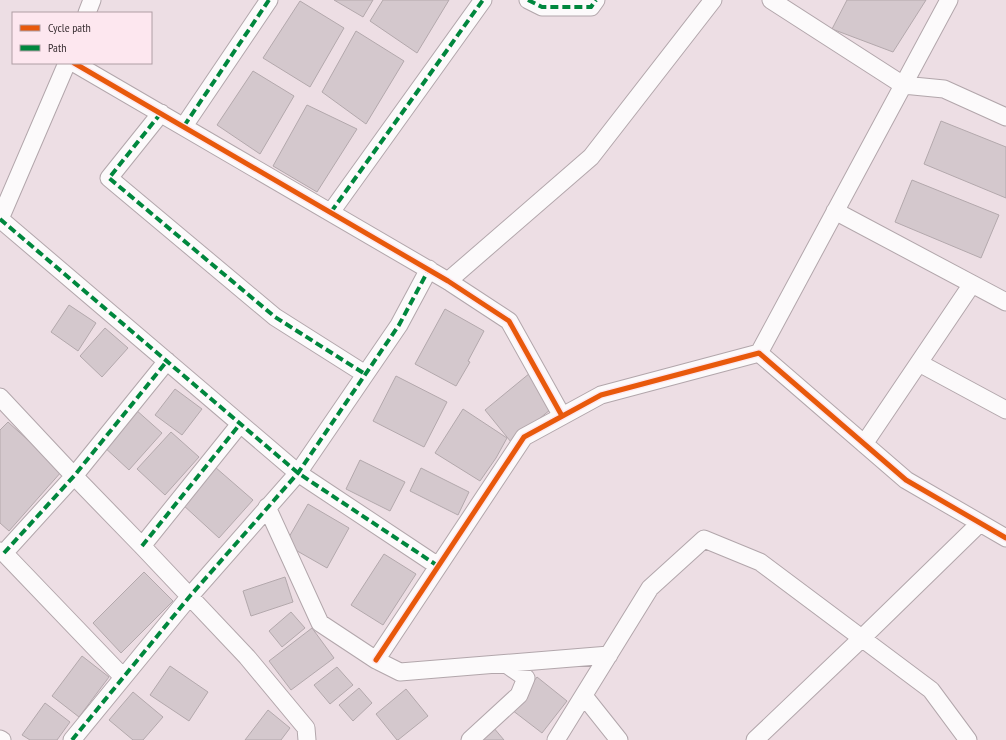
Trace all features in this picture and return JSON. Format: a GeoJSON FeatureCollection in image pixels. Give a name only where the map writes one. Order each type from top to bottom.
{"type":"FeatureCollection","features":[{"type":"Feature","properties":{"kind":"street"},"geometry":{"type":"LineString","coordinates":[[87,12],[92,0]]}},
{"type":"Feature","properties":{"kind":"street"},"geometry":{"type":"LineString","coordinates":[[184,126],[269,0]]}},
{"type":"Feature","properties":{"kind":"street"},"geometry":{"type":"LineString","coordinates":[[331,212],[483,0]]}},
{"type":"Feature","properties":{"kind":"street"},"geometry":{"type":"LineString","coordinates":[[528,0],[542,7],[591,7],[596,0]]}},
{"type":"Feature","properties":{"kind":"street"},"geometry":{"type":"LineString","coordinates":[[448,281],[591,156],[713,0]]}},
{"type":"Feature","properties":{"kind":"street"},"geometry":{"type":"LineString","coordinates":[[770,0],[903,85],[944,89],[1006,116]]}},
{"type":"Feature","properties":{"kind":"street"},"geometry":{"type":"LineString","coordinates":[[376,660],[524,437],[601,395],[759,353],[949,0]]}},
{"type":"Feature","properties":{"kind":"street"},"geometry":{"type":"LineString","coordinates":[[67,64],[0,219],[298,473],[438,566]]}},
{"type":"Feature","properties":{"kind":"street"},"geometry":{"type":"LineString","coordinates":[[76,64],[429,269],[509,321],[562,416]]}},
{"type":"Feature","properties":{"kind":"street"},"geometry":{"type":"LineString","coordinates":[[161,113],[110,178],[275,316],[365,374]]}},
{"type":"Feature","properties":{"kind":"street"},"geometry":{"type":"LineString","coordinates":[[835,211],[1006,302]]}},
{"type":"Feature","properties":{"kind":"street"},"geometry":{"type":"LineString","coordinates":[[72,740],[190,596],[298,473],[399,325],[429,269]]}},
{"type":"Feature","properties":{"kind":"street"},"geometry":{"type":"LineString","coordinates":[[864,444],[972,284]]}},
{"type":"Feature","properties":{"kind":"street"},"geometry":{"type":"LineString","coordinates":[[759,353],[906,480],[1006,538]]}},
{"type":"Feature","properties":{"kind":"street"},"geometry":{"type":"LineString","coordinates":[[123,677],[2,552],[74,476],[167,361]]}},
{"type":"Feature","properties":{"kind":"street"},"geometry":{"type":"LineString","coordinates":[[918,363],[1006,410]]}},
{"type":"Feature","properties":{"kind":"street"},"geometry":{"type":"LineString","coordinates":[[0,397],[247,657],[306,728],[307,740]]}},
{"type":"Feature","properties":{"kind":"street"},"geometry":{"type":"LineString","coordinates":[[142,546],[240,424]]}},
{"type":"Feature","properties":{"kind":"street"},"geometry":{"type":"LineString","coordinates":[[267,507],[320,623],[376,660],[400,672],[609,655]]}},
{"type":"Feature","properties":{"kind":"street"},"geometry":{"type":"LineString","coordinates":[[755,740],[980,523]]}},
{"type":"Feature","properties":{"kind":"street"},"geometry":{"type":"LineString","coordinates":[[556,740],[650,588],[704,539],[760,562],[931,690],[968,740]]}},
{"type":"Feature","properties":{"kind":"street"},"geometry":{"type":"LineString","coordinates":[[470,740],[519,695],[526,678],[506,664]]}},
{"type":"Feature","properties":{"kind":"street"},"geometry":{"type":"LineString","coordinates":[[584,696],[619,740]]}},
{"type":"Feature","properties":{"kind":"building"},"geometry":{"type":"Polygon","coordinates":[[[334,0],[373,0],[363,17],[334,0]]]}},
{"type":"Feature","properties":{"kind":"building"},"geometry":{"type":"Polygon","coordinates":[[[383,0],[449,0],[417,53],[370,21],[383,0]]]}},
{"type":"Feature","properties":{"kind":"building"},"geometry":{"type":"Polygon","coordinates":[[[847,0],[926,0],[893,52],[832,29],[847,0]]]}},
{"type":"Feature","properties":{"kind":"building"},"geometry":{"type":"Polygon","coordinates":[[[300,1],[344,28],[310,87],[263,58],[300,1]]]}},
{"type":"Feature","properties":{"kind":"building"},"geometry":{"type":"Polygon","coordinates":[[[356,31],[404,61],[366,124],[322,92],[356,31]]]}},
{"type":"Feature","properties":{"kind":"building"},"geometry":{"type":"Polygon","coordinates":[[[253,71],[294,96],[260,154],[217,125],[253,71]]]}},
{"type":"Feature","properties":{"kind":"building"},"geometry":{"type":"Polygon","coordinates":[[[307,105],[357,129],[317,192],[273,166],[307,105]]]}},
{"type":"Feature","properties":{"kind":"building"},"geometry":{"type":"Polygon","coordinates":[[[941,121],[1006,147],[1006,198],[924,164],[941,121]]]}},
{"type":"Feature","properties":{"kind":"building"},"geometry":{"type":"Polygon","coordinates":[[[912,180],[999,215],[981,258],[895,222],[912,180]]]}},
{"type":"Feature","properties":{"kind":"building"},"geometry":{"type":"Polygon","coordinates":[[[69,305],[96,323],[78,351],[51,332],[69,305]]]}},
{"type":"Feature","properties":{"kind":"building"},"geometry":{"type":"Polygon","coordinates":[[[445,309],[484,331],[468,361],[470,362],[456,386],[415,364],[445,309]]]}},
{"type":"Feature","properties":{"kind":"building"},"geometry":{"type":"Polygon","coordinates":[[[105,328],[128,348],[102,377],[80,356],[105,328]]]}},
{"type":"Feature","properties":{"kind":"building"},"geometry":{"type":"Polygon","coordinates":[[[530,373],[556,405],[511,442],[485,410],[530,373]]]}},
{"type":"Feature","properties":{"kind":"building"},"geometry":{"type":"Polygon","coordinates":[[[396,376],[447,402],[424,447],[373,421],[396,376]]]}},
{"type":"Feature","properties":{"kind":"building"},"geometry":{"type":"Polygon","coordinates":[[[175,389],[202,409],[182,435],[155,415],[175,389]]]}},
{"type":"Feature","properties":{"kind":"building"},"geometry":{"type":"Polygon","coordinates":[[[135,409],[162,433],[129,470],[102,445],[135,409]]]}},
{"type":"Feature","properties":{"kind":"building"},"geometry":{"type":"Polygon","coordinates":[[[463,409],[507,438],[496,458],[480,481],[435,453],[463,409]]]}},
{"type":"Feature","properties":{"kind":"building"},"geometry":{"type":"Polygon","coordinates":[[[8,422],[62,471],[9,531],[0,523],[0,430],[8,422]]]}},
{"type":"Feature","properties":{"kind":"building"},"geometry":{"type":"Polygon","coordinates":[[[171,432],[199,457],[165,495],[137,469],[171,432]]]}},
{"type":"Feature","properties":{"kind":"building"},"geometry":{"type":"Polygon","coordinates":[[[360,460],[405,482],[390,511],[346,489],[360,460]]]}},
{"type":"Feature","properties":{"kind":"building"},"geometry":{"type":"Polygon","coordinates":[[[215,467],[253,500],[219,538],[182,504],[215,467]]]}},
{"type":"Feature","properties":{"kind":"building"},"geometry":{"type":"Polygon","coordinates":[[[421,468],[469,492],[458,515],[410,491],[421,468]]]}},
{"type":"Feature","properties":{"kind":"building"},"geometry":{"type":"Polygon","coordinates":[[[308,504],[349,528],[327,568],[285,544],[308,504]]]}},
{"type":"Feature","properties":{"kind":"building"},"geometry":{"type":"Polygon","coordinates":[[[384,554],[416,574],[383,625],[351,605],[384,554]]]}},
{"type":"Feature","properties":{"kind":"building"},"geometry":{"type":"Polygon","coordinates":[[[144,572],[173,601],[121,653],[93,623],[144,572]]]}},
{"type":"Feature","properties":{"kind":"building"},"geometry":{"type":"Polygon","coordinates":[[[285,577],[293,602],[251,616],[243,591],[285,577]]]}},
{"type":"Feature","properties":{"kind":"building"},"geometry":{"type":"Polygon","coordinates":[[[291,612],[305,628],[282,647],[269,631],[291,612]]]}},
{"type":"Feature","properties":{"kind":"building"},"geometry":{"type":"Polygon","coordinates":[[[312,628],[334,658],[291,690],[269,661],[312,628]]]}},
{"type":"Feature","properties":{"kind":"building"},"geometry":{"type":"Polygon","coordinates":[[[82,656],[109,677],[79,717],[52,696],[82,656]]]}},
{"type":"Feature","properties":{"kind":"building"},"geometry":{"type":"Polygon","coordinates":[[[170,666],[208,692],[189,721],[150,695],[170,666]]]}},
{"type":"Feature","properties":{"kind":"building"},"geometry":{"type":"Polygon","coordinates":[[[337,667],[353,685],[330,704],[314,685],[337,667]]]}},
{"type":"Feature","properties":{"kind":"building"},"geometry":{"type":"Polygon","coordinates":[[[537,677],[567,701],[542,733],[512,710],[537,677]]]}},
{"type":"Feature","properties":{"kind":"building"},"geometry":{"type":"Polygon","coordinates":[[[359,688],[372,703],[353,721],[339,705],[359,688]]]}},
{"type":"Feature","properties":{"kind":"building"},"geometry":{"type":"Polygon","coordinates":[[[406,689],[428,716],[397,740],[376,714],[406,689]]]}},
{"type":"Feature","properties":{"kind":"building"},"geometry":{"type":"Polygon","coordinates":[[[133,692],[163,717],[143,740],[133,740],[109,720],[133,692]]]}},
{"type":"Feature","properties":{"kind":"building"},"geometry":{"type":"Polygon","coordinates":[[[45,703],[70,722],[57,740],[30,740],[22,735],[45,703]]]}},
{"type":"Feature","properties":{"kind":"building"},"geometry":{"type":"Polygon","coordinates":[[[268,710],[290,728],[281,740],[245,740],[268,710]]]}},
{"type":"Feature","properties":{"kind":"building"},"geometry":{"type":"Polygon","coordinates":[[[493,727],[504,740],[477,740],[493,727]]]}},
{"type":"Feature","properties":{"kind":"marked path"},"geometry":{"type":"LineString","coordinates":[[184,126],[269,0]]}},
{"type":"Feature","properties":{"kind":"marked path"},"geometry":{"type":"LineString","coordinates":[[331,212],[483,0]]}},
{"type":"Feature","properties":{"kind":"marked path"},"geometry":{"type":"LineString","coordinates":[[528,0],[542,7],[591,7],[596,0]]}},
{"type":"Feature","properties":{"kind":"marked path"},"geometry":{"type":"LineString","coordinates":[[161,113],[109,178],[275,317],[365,374]]}},
{"type":"Feature","properties":{"kind":"marked path"},"geometry":{"type":"LineString","coordinates":[[0,219],[298,473],[438,566]]}},
{"type":"Feature","properties":{"kind":"marked path"},"geometry":{"type":"LineString","coordinates":[[72,740],[190,596],[298,473],[399,325],[429,269]]}},
{"type":"Feature","properties":{"kind":"marked path"},"geometry":{"type":"LineString","coordinates":[[4,553],[74,476],[167,361]]}},
{"type":"Feature","properties":{"kind":"marked path"},"geometry":{"type":"LineString","coordinates":[[142,546],[240,424]]}},
{"type":"Feature","properties":{"kind":"cycle path"},"geometry":{"type":"LineString","coordinates":[[76,64],[448,281],[509,321],[562,416]]}},
{"type":"Feature","properties":{"kind":"cycle path"},"geometry":{"type":"LineString","coordinates":[[376,660],[524,437],[601,395],[759,353],[906,480],[1006,538]]}}]}
